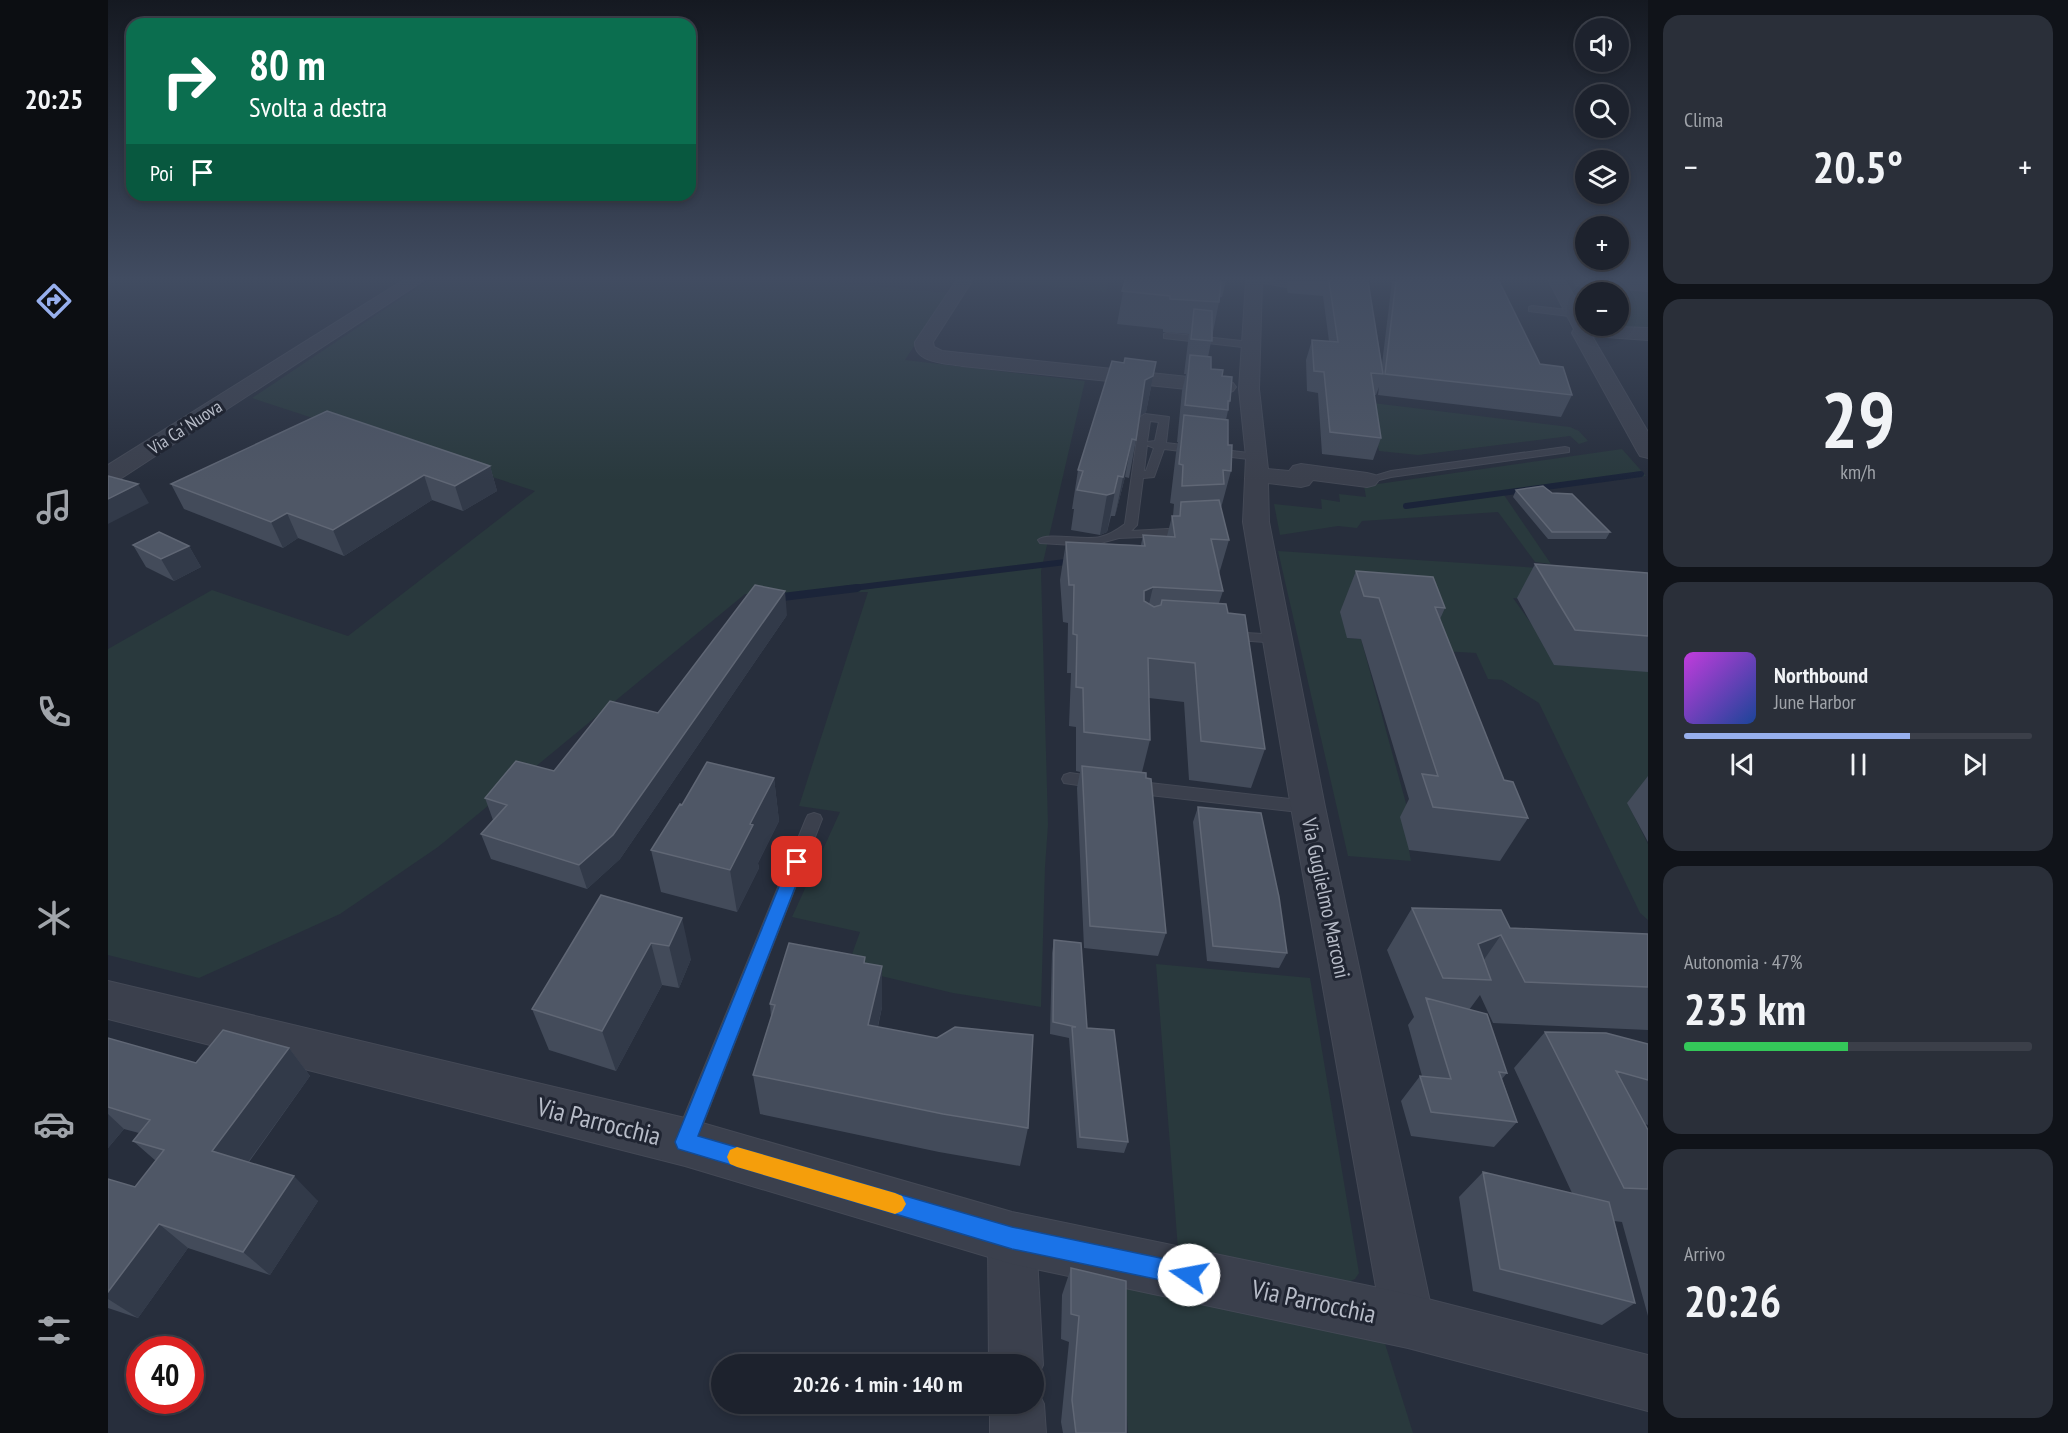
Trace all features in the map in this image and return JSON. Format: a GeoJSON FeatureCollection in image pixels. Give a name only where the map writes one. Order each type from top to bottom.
{"type":"FeatureCollection","features":[{"type":"Feature","properties":{"kind":"street","name":"Via Ca' Nuova"},"geometry":{"type":"LineString","coordinates":[[108,476],[309,348]]}},
{"type":"Feature","properties":{"kind":"street"},"geometry":{"type":"LineString","coordinates":[[924,348],[930,354],[962,360],[1249,389]]}},
{"type":"Feature","properties":{"kind":"street","name":"Via Guglielmo Marconi"},"geometry":{"type":"LineString","coordinates":[[1251,348],[1249,389],[1257,466],[1256,522],[1308,807],[1408,1321]]}},
{"type":"Feature","properties":{"kind":"street"},"geometry":{"type":"LineString","coordinates":[[1589,348],[1648,451]]}},
{"type":"Feature","properties":{"kind":"street"},"geometry":{"type":"LineString","coordinates":[[1257,466],[1301,480],[1301,471],[1368,480]]}},
{"type":"Feature","properties":{"kind":"street","name":"Via Parrocchia"},"geometry":{"type":"LineString","coordinates":[[108,1000],[685,1142],[1012,1238],[1408,1321],[1648,1383]]}},
{"type":"Feature","properties":{"kind":"street"},"geometry":{"type":"LineString","coordinates":[[1012,1238],[1016,1354]]}},
{"type":"Feature","properties":{"kind":"street"},"geometry":{"type":"LineString","coordinates":[[1017,1414],[1018,1433]]}},
{"type":"Feature","properties":{"kind":"lane"},"geometry":{"type":"LineString","coordinates":[[1120,535],[1131,525],[1137,474],[1141,442],[1145,417],[1165,419],[1160,445],[1150,475],[1137,474]]}},
{"type":"Feature","properties":{"kind":"lane"},"geometry":{"type":"LineString","coordinates":[[1141,442],[1257,466]]}},
{"type":"Feature","properties":{"kind":"lane"},"geometry":{"type":"LineString","coordinates":[[1368,480],[1391,474],[1565,450]]}},
{"type":"Feature","properties":{"kind":"lane"},"geometry":{"type":"LineString","coordinates":[[1044,540],[1083,544],[1120,535],[1197,532]]}},
{"type":"Feature","properties":{"kind":"lane"},"geometry":{"type":"LineString","coordinates":[[1211,635],[1279,639]]}},
{"type":"Feature","properties":{"kind":"lane"},"geometry":{"type":"LineString","coordinates":[[1070,779],[1308,807]]}},
{"type":"Feature","properties":{"kind":"lane"},"geometry":{"type":"LineString","coordinates":[[685,1142],[814,819]]}},
{"type":"Feature","properties":{"kind":"shaded area"},"geometry":{"type":"Polygon","coordinates":[[[327,348],[913,348],[905,360],[1085,381],[1041,571],[1048,825],[1041,1007],[953,993],[847,968],[860,932],[792,917],[840,812],[799,806],[868,592],[745,594],[438,847],[340,914],[199,978],[108,955],[108,649],[212,590],[348,636],[535,491],[252,398],[327,348]]]}},
{"type":"Feature","properties":{"kind":"shaded area"},"geometry":{"type":"Polygon","coordinates":[[[1373,403],[1570,427],[1579,431],[1588,441],[1579,444],[1570,436],[1418,455],[1379,451],[1371,413],[1373,403]]]}},
{"type":"Feature","properties":{"kind":"shaded area"},"geometry":{"type":"Polygon","coordinates":[[[1622,449],[1646,476],[1504,495],[1551,564],[1535,562],[1498,512],[1362,521],[1357,528],[1338,526],[1280,535],[1274,504],[1322,509],[1321,499],[1340,502],[1339,494],[1366,497],[1364,486],[1622,449]]]}},
{"type":"Feature","properties":{"kind":"shaded area"},"geometry":{"type":"Polygon","coordinates":[[[1278,551],[1586,571],[1619,607],[1513,598],[1533,626],[1648,672],[1648,805],[1628,804],[1648,844],[1648,920],[1640,913],[1539,703],[1502,680],[1488,679],[1476,653],[1425,650],[1414,619],[1347,638],[1361,639],[1410,818],[1411,861],[1348,856],[1278,551]]]}},
{"type":"Feature","properties":{"kind":"shaded area"},"geometry":{"type":"Polygon","coordinates":[[[1156,964],[1310,978],[1359,1273],[1355,1279],[1348,1282],[1178,1249],[1156,964]]]}},
{"type":"Feature","properties":{"kind":"shaded area"},"geometry":{"type":"Polygon","coordinates":[[[1118,1260],[1376,1315],[1413,1433],[1128,1433],[1118,1260]]]}},
{"type":"Feature","properties":{"kind":"building"},"geometry":{"type":"Polygon","coordinates":[[[1313,348],[1379,348],[1383,374],[1371,373],[1381,438],[1330,432],[1324,372],[1314,371],[1313,348]]]}},
{"type":"Feature","properties":{"kind":"building"},"geometry":{"type":"Polygon","coordinates":[[[1388,348],[1532,348],[1540,364],[1563,367],[1572,395],[1385,374],[1388,348]]]}},
{"type":"Feature","properties":{"kind":"building"},"geometry":{"type":"Polygon","coordinates":[[[1190,355],[1211,357],[1211,369],[1223,370],[1222,376],[1232,377],[1228,410],[1185,405],[1190,355]]]}},
{"type":"Feature","properties":{"kind":"building"},"geometry":{"type":"Polygon","coordinates":[[[1125,358],[1156,362],[1153,376],[1145,380],[1136,440],[1132,439],[1123,477],[1118,476],[1114,493],[1107,495],[1077,490],[1083,471],[1078,470],[1112,361],[1124,363],[1125,358]]]}},
{"type":"Feature","properties":{"kind":"building"},"geometry":{"type":"Polygon","coordinates":[[[327,411],[490,466],[455,486],[424,475],[333,530],[287,513],[271,522],[171,484],[327,411]]]}},
{"type":"Feature","properties":{"kind":"building"},"geometry":{"type":"Polygon","coordinates":[[[1184,415],[1228,420],[1228,445],[1232,445],[1231,471],[1223,470],[1224,484],[1182,486],[1183,465],[1179,464],[1184,415]]]}},
{"type":"Feature","properties":{"kind":"building"},"geometry":{"type":"Polygon","coordinates":[[[108,476],[138,484],[108,499],[108,476]]]}},
{"type":"Feature","properties":{"kind":"building"},"geometry":{"type":"Polygon","coordinates":[[[1543,486],[1552,493],[1572,494],[1610,532],[1552,532],[1516,490],[1543,486]]]}},
{"type":"Feature","properties":{"kind":"building"},"geometry":{"type":"Polygon","coordinates":[[[1219,500],[1229,540],[1211,539],[1223,591],[1153,587],[1144,591],[1144,601],[1154,607],[1161,605],[1162,600],[1226,604],[1228,613],[1245,615],[1265,749],[1201,741],[1195,663],[1148,658],[1150,740],[1084,732],[1083,688],[1076,687],[1077,635],[1073,634],[1074,585],[1069,585],[1066,542],[1145,546],[1143,535],[1175,537],[1172,516],[1180,516],[1181,502],[1219,500]]]}},
{"type":"Feature","properties":{"kind":"building"},"geometry":{"type":"Polygon","coordinates":[[[159,532],[189,546],[161,559],[133,545],[159,532]]]}},
{"type":"Feature","properties":{"kind":"building"},"geometry":{"type":"Polygon","coordinates":[[[1535,564],[1648,573],[1648,636],[1575,630],[1535,564]]]}},
{"type":"Feature","properties":{"kind":"building"},"geometry":{"type":"Polygon","coordinates":[[[1356,571],[1433,577],[1445,608],[1435,607],[1504,780],[1513,782],[1528,818],[1433,807],[1422,774],[1438,776],[1379,598],[1364,596],[1356,571]]]}},
{"type":"Feature","properties":{"kind":"building"},"geometry":{"type":"Polygon","coordinates":[[[755,585],[785,591],[613,835],[579,865],[481,834],[507,805],[485,798],[516,761],[554,771],[610,701],[658,713],[755,585]]]}},
{"type":"Feature","properties":{"kind":"building"},"geometry":{"type":"Polygon","coordinates":[[[707,762],[774,778],[750,824],[753,825],[730,870],[651,850],[680,804],[682,805],[707,762]]]}},
{"type":"Feature","properties":{"kind":"building"},"geometry":{"type":"Polygon","coordinates":[[[1082,766],[1146,773],[1146,778],[1151,779],[1166,933],[1090,926],[1082,766]]]}},
{"type":"Feature","properties":{"kind":"building"},"geometry":{"type":"Polygon","coordinates":[[[1198,807],[1261,813],[1279,897],[1287,953],[1213,946],[1198,807]]]}},
{"type":"Feature","properties":{"kind":"building"},"geometry":{"type":"Polygon","coordinates":[[[601,895],[682,918],[669,946],[651,943],[602,1031],[532,1009],[601,895]]]}},
{"type":"Feature","properties":{"kind":"building"},"geometry":{"type":"Polygon","coordinates":[[[1412,908],[1501,910],[1510,928],[1648,934],[1648,987],[1525,982],[1501,935],[1478,944],[1491,980],[1443,978],[1412,908]]]}},
{"type":"Feature","properties":{"kind":"building"},"geometry":{"type":"Polygon","coordinates":[[[1054,940],[1081,943],[1087,1028],[1114,1030],[1128,1142],[1080,1137],[1072,1027],[1076,1027],[1053,1022],[1054,940]]]}},
{"type":"Feature","properties":{"kind":"building"},"geometry":{"type":"Polygon","coordinates":[[[789,943],[865,957],[864,963],[882,966],[868,1025],[937,1038],[955,1027],[1033,1035],[1028,1128],[943,1114],[753,1075],[775,1005],[770,1004],[789,943]]]}},
{"type":"Feature","properties":{"kind":"building"},"geometry":{"type":"Polygon","coordinates":[[[1426,998],[1487,1014],[1507,1073],[1499,1072],[1517,1122],[1431,1112],[1420,1076],[1451,1079],[1426,998]]]}},
{"type":"Feature","properties":{"kind":"building"},"geometry":{"type":"Polygon","coordinates":[[[223,1030],[289,1048],[212,1151],[294,1176],[243,1252],[159,1224],[108,1292],[108,1179],[135,1187],[164,1150],[133,1141],[150,1120],[108,1107],[108,1038],[196,1063],[223,1030]]]}},
{"type":"Feature","properties":{"kind":"building"},"geometry":{"type":"Polygon","coordinates":[[[1545,1032],[1606,1033],[1648,1044],[1648,1080],[1616,1071],[1648,1130],[1648,1189],[1624,1188],[1545,1032]]]}},
{"type":"Feature","properties":{"kind":"building"},"geometry":{"type":"Polygon","coordinates":[[[1483,1172],[1609,1202],[1635,1303],[1500,1269],[1483,1172]]]}},
{"type":"Feature","properties":{"kind":"building"},"geometry":{"type":"Polygon","coordinates":[[[1071,1268],[1126,1281],[1126,1433],[1076,1433],[1072,1400],[1079,1316],[1071,1314],[1071,1268]]]}},
{"type":"Feature","properties":{"kind":"waterway"},"geometry":{"type":"LineString","coordinates":[[1406,506],[1641,474]]}},
{"type":"Feature","properties":{"kind":"waterway"},"geometry":{"type":"LineString","coordinates":[[845,589],[1074,561]]}},
{"type":"Feature","properties":{"kind":"waterway"},"geometry":{"type":"LineString","coordinates":[[774,598],[857,588]]}},
{"type":"Feature","properties":{"kind":"slow traffic"},"geometry":{"type":"LineString","coordinates":[[737,1157],[895,1204]]}},
{"type":"Feature","properties":{"kind":"route"},"geometry":{"type":"LineString","coordinates":[[797,862],[685,1142],[1012,1238],[1189,1275]]}}]}
